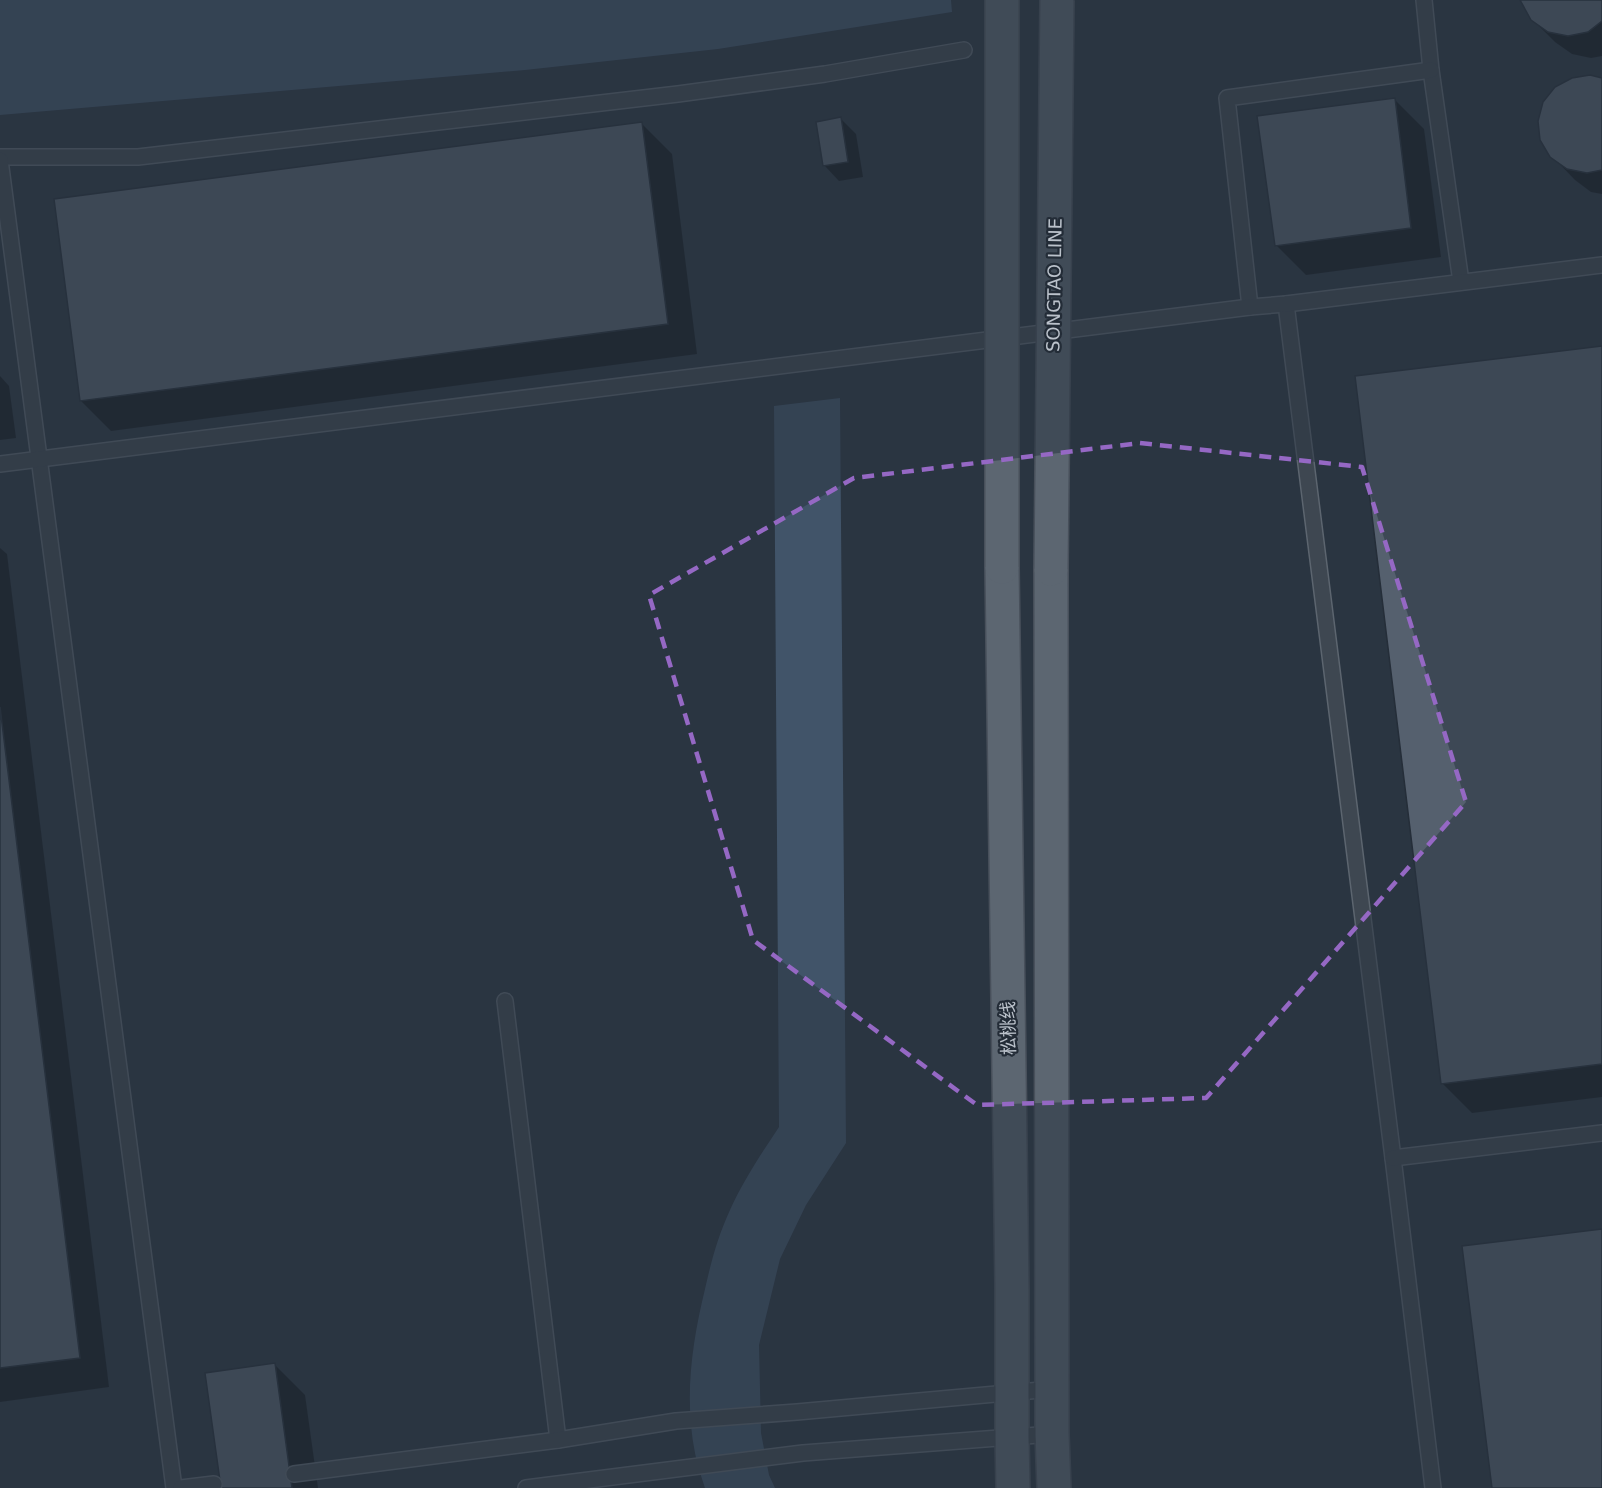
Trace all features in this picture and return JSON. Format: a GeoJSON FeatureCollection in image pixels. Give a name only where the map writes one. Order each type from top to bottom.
{"type":"FeatureCollection","features":[{"type":"Feature","properties":{"kind":"main road","name":"松桃线"},"geometry":{"type":"LineString","coordinates":[[1002,0],[1002,567],[1013,1488]]}},
{"type":"Feature","properties":{"kind":"main road","name":"SONGTAO LINE"},"geometry":{"type":"LineString","coordinates":[[1052,1389],[1051,569],[1057,0]]}},
{"type":"Feature","properties":{"kind":"main road"},"geometry":{"type":"LineString","coordinates":[[1052,1389],[1054,1488]]}},
{"type":"Feature","properties":{"kind":"lane"},"geometry":{"type":"LineString","coordinates":[[1424,0],[1431,70],[1461,282]]}},
{"type":"Feature","properties":{"kind":"lane"},"geometry":{"type":"LineString","coordinates":[[174,1488],[0,159],[138,157],[678,94],[825,74],[964,50]]}},
{"type":"Feature","properties":{"kind":"lane"},"geometry":{"type":"LineString","coordinates":[[1250,307],[1227,98],[1431,70]]}},
{"type":"Feature","properties":{"kind":"lane"},"geometry":{"type":"LineString","coordinates":[[0,464],[1602,265]]}},
{"type":"Feature","properties":{"kind":"lane"},"geometry":{"type":"LineString","coordinates":[[1286,304],[1394,1158],[1433,1488]]}},
{"type":"Feature","properties":{"kind":"lane"},"geometry":{"type":"LineString","coordinates":[[505,1001],[558,1440]]}},
{"type":"Feature","properties":{"kind":"lane"},"geometry":{"type":"LineString","coordinates":[[1394,1158],[1602,1133]]}},
{"type":"Feature","properties":{"kind":"lane"},"geometry":{"type":"LineString","coordinates":[[294,1474],[558,1440],[676,1421],[1052,1389]]}},
{"type":"Feature","properties":{"kind":"lane"},"geometry":{"type":"LineString","coordinates":[[526,1488],[803,1453],[1052,1434]]}},
{"type":"Feature","properties":{"kind":"lane"},"geometry":{"type":"LineString","coordinates":[[181,1488],[214,1484]]}},
{"type":"Feature","properties":{"kind":"highlighted area"},"geometry":{"type":"Polygon","coordinates":[[[1140,443],[1362,467],[1466,802],[1206,1098],[977,1105],[753,940],[649,595],[854,478],[1140,443]]]}},
{"type":"Feature","properties":{"kind":"water"},"geometry":{"type":"Polygon","coordinates":[[[0,0],[951,0],[952,12],[718,49],[525,70],[0,115],[0,0]]]}},
{"type":"Feature","properties":{"kind":"water"},"geometry":{"type":"Polygon","coordinates":[[[840,398],[846,1143],[806,1205],[780,1259],[759,1345],[761,1433],[769,1475],[775,1488],[705,1488],[695,1453],[690,1412],[691,1370],[700,1309],[718,1239],[735,1199],[779,1127],[774,406],[840,398]]]}},
{"type":"Feature","properties":{"kind":"building"},"geometry":{"type":"Polygon","coordinates":[[[1520,0],[1602,0],[1602,21],[1588,32],[1568,36],[1548,32],[1531,20],[1520,0]]]}},
{"type":"Feature","properties":{"kind":"building"},"geometry":{"type":"Polygon","coordinates":[[[1590,75],[1602,78],[1602,170],[1587,173],[1567,169],[1550,157],[1540,140],[1538,121],[1543,102],[1555,87],[1572,78],[1590,75]]]}},
{"type":"Feature","properties":{"kind":"building"},"geometry":{"type":"Polygon","coordinates":[[[1395,98],[1411,228],[1275,246],[1257,116],[1395,98]]]}},
{"type":"Feature","properties":{"kind":"building"},"geometry":{"type":"Polygon","coordinates":[[[841,117],[848,162],[823,166],[816,122],[841,117]]]}},
{"type":"Feature","properties":{"kind":"building"},"geometry":{"type":"Polygon","coordinates":[[[642,122],[668,324],[80,401],[54,199],[642,122]]]}},
{"type":"Feature","properties":{"kind":"building"},"geometry":{"type":"Polygon","coordinates":[[[1602,346],[1602,1064],[1441,1084],[1355,376],[1602,346]]]}},
{"type":"Feature","properties":{"kind":"building"},"geometry":{"type":"Polygon","coordinates":[[[0,707],[80,1358],[0,1368],[0,707]]]}},
{"type":"Feature","properties":{"kind":"building"},"geometry":{"type":"Polygon","coordinates":[[[1602,1229],[1602,1488],[1492,1488],[1462,1246],[1602,1229]]]}},
{"type":"Feature","properties":{"kind":"building"},"geometry":{"type":"Polygon","coordinates":[[[275,1363],[292,1488],[221,1488],[205,1373],[275,1363]]]}}]}
